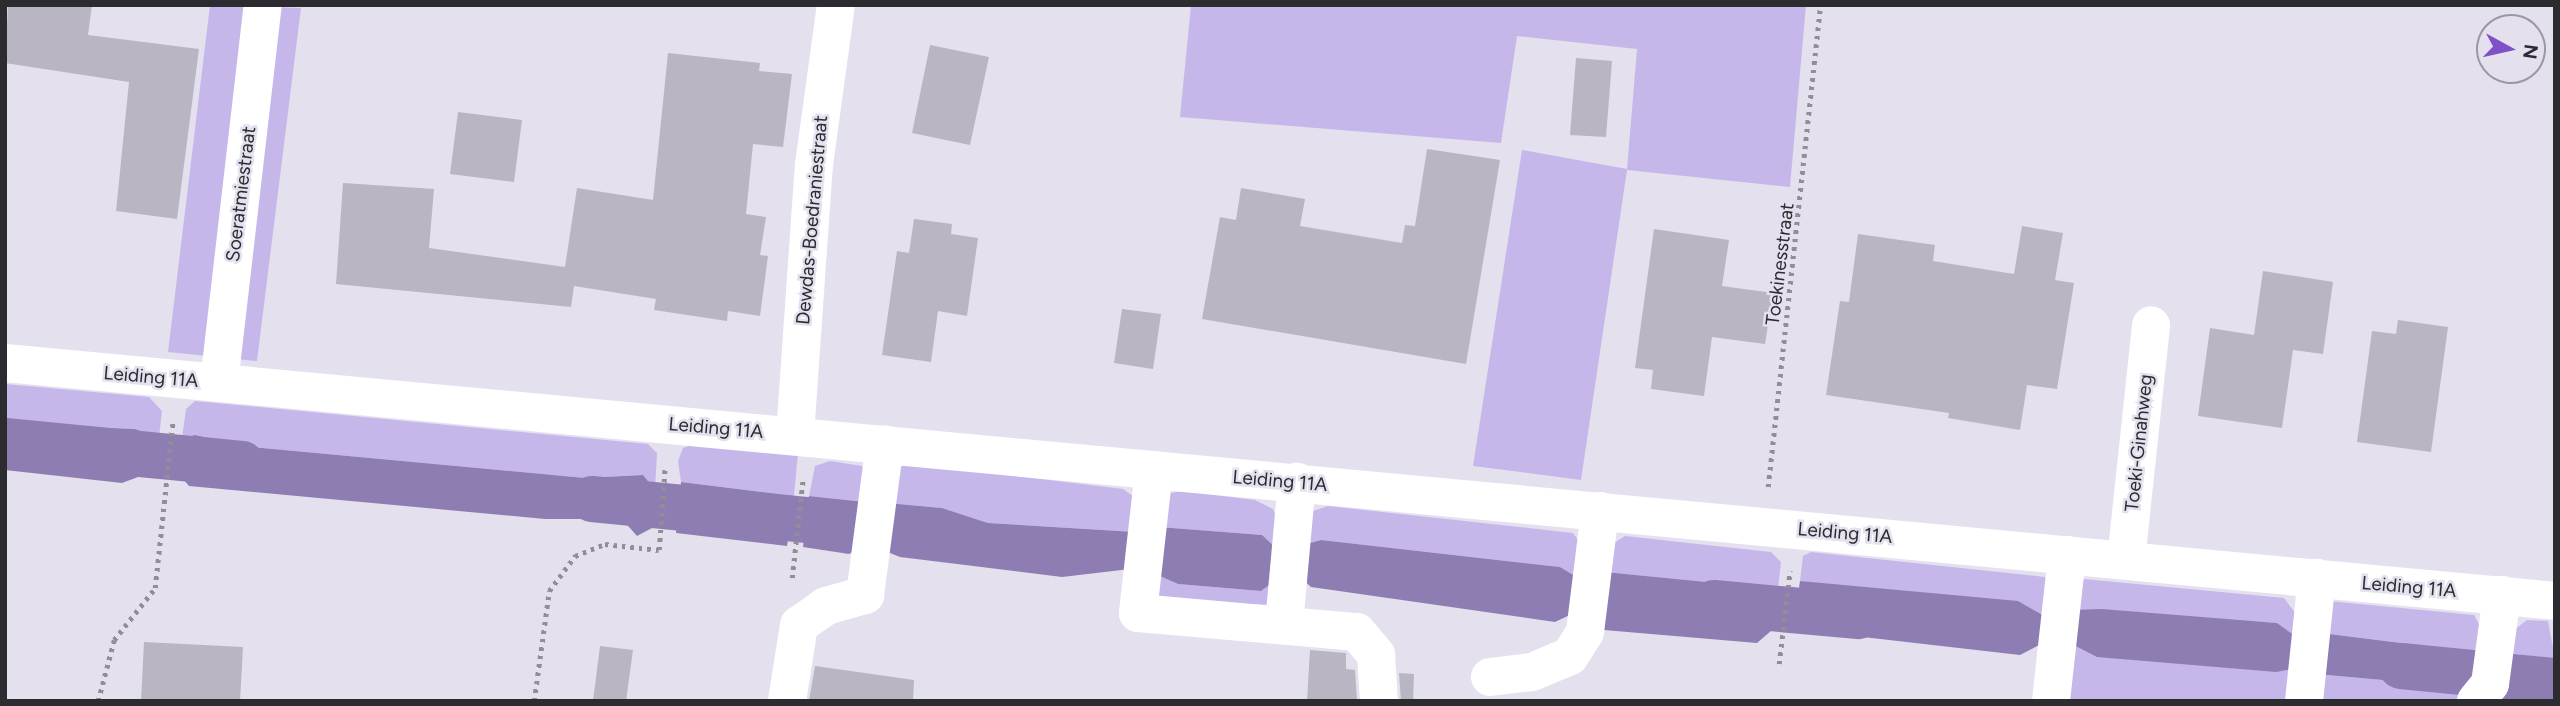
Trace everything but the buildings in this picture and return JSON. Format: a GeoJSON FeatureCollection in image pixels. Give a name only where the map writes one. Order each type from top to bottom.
{"type":"FeatureCollection","features":[{"type":"Feature","properties":{"kind":"street","name":"Soeratmiestraat"},"geometry":{"type":"LineString","coordinates":[[219,383],[263,5]]}},
{"type":"Feature","properties":{"kind":"street","name":"Dewdas-Boedraniestraat"},"geometry":{"type":"LineString","coordinates":[[801,436],[814,165],[836,5]]}},
{"type":"Feature","properties":{"kind":"street","name":"Toeki-Ginahweg"},"geometry":{"type":"LineString","coordinates":[[2126,560],[2151,325]]}},
{"type":"Feature","properties":{"kind":"street","name":"Leiding 11A"},"geometry":{"type":"LineString","coordinates":[[5,363],[801,436],[882,460],[1153,486],[1600,511],[2126,560],[2316,586],[2502,595],[2555,601]]}},
{"type":"Feature","properties":{"kind":"street"},"geometry":{"type":"LineString","coordinates":[[787,701],[799,625],[826,606],[865,595],[882,460]]}},
{"type":"Feature","properties":{"kind":"street"},"geometry":{"type":"LineString","coordinates":[[1153,486],[1138,613],[1357,632],[1376,655],[1379,701]]}},
{"type":"Feature","properties":{"kind":"street"},"geometry":{"type":"LineString","coordinates":[[1284,624],[1295,494]]}},
{"type":"Feature","properties":{"kind":"street"},"geometry":{"type":"LineString","coordinates":[[1490,677],[1532,672],[1570,656],[1585,632],[1600,511]]}},
{"type":"Feature","properties":{"kind":"street"},"geometry":{"type":"LineString","coordinates":[[2052,694],[2067,555]]}},
{"type":"Feature","properties":{"kind":"street"},"geometry":{"type":"LineString","coordinates":[[2306,683],[2316,586]]}},
{"type":"Feature","properties":{"kind":"street"},"geometry":{"type":"LineString","coordinates":[[2483,692],[2502,595]]}},
{"type":"Feature","properties":{"kind":"path","name":"Toekinesstraat"},"geometry":{"type":"LineString","coordinates":[[1779,664],[1779,528],[1820,5]]}},
{"type":"Feature","properties":{"kind":"path"},"geometry":{"type":"LineString","coordinates":[[97,701],[114,640],[155,587],[160,515],[178,380]]}},
{"type":"Feature","properties":{"kind":"path"},"geometry":{"type":"LineString","coordinates":[[534,701],[549,591],[575,556],[605,544],[659,550],[668,423]]}},
{"type":"Feature","properties":{"kind":"path"},"geometry":{"type":"LineString","coordinates":[[792,583],[801,436]]}},
{"type":"Feature","properties":{"kind":"shaded area"},"geometry":{"type":"Polygon","coordinates":[[[210,5],[301,8],[257,361],[168,352],[210,5]]]}},
{"type":"Feature","properties":{"kind":"shaded area"},"geometry":{"type":"Polygon","coordinates":[[[1191,5],[1806,5],[1790,187],[1627,170],[1581,480],[1473,466],[1522,150],[1627,169],[1637,49],[1517,36],[1501,143],[1180,117],[1191,5]]]}},
{"type":"Feature","properties":{"kind":"shaded area"},"geometry":{"type":"Polygon","coordinates":[[[5,384],[149,397],[162,411],[159,437],[135,429],[5,424],[5,384]]]}},
{"type":"Feature","properties":{"kind":"shaded area"},"geometry":{"type":"Polygon","coordinates":[[[195,401],[648,444],[657,453],[655,490],[642,475],[585,478],[251,447],[195,435],[182,438],[186,409],[195,401]]]}},
{"type":"Feature","properties":{"kind":"shaded area"},"geometry":{"type":"Polygon","coordinates":[[[5,424],[135,429],[159,437],[154,471],[122,483],[5,470],[5,424]]]}},
{"type":"Feature","properties":{"kind":"shaded area"},"geometry":{"type":"Polygon","coordinates":[[[195,435],[251,447],[585,478],[643,475],[655,490],[652,528],[637,536],[622,519],[545,519],[189,486],[178,473],[182,438],[195,435]]]}},
{"type":"Feature","properties":{"kind":"shaded area"},"geometry":{"type":"Polygon","coordinates":[[[696,443],[798,453],[794,496],[681,482],[678,461],[683,448],[696,443]]]}},
{"type":"Feature","properties":{"kind":"shaded area"},"geometry":{"type":"Polygon","coordinates":[[[830,461],[862,466],[869,478],[865,502],[809,496],[815,466],[830,461]]]}},
{"type":"Feature","properties":{"kind":"shaded area"},"geometry":{"type":"Polygon","coordinates":[[[908,463],[1123,489],[1137,499],[1135,532],[988,523],[942,508],[887,503],[894,471],[908,463]]]}},
{"type":"Feature","properties":{"kind":"shaded area"},"geometry":{"type":"Polygon","coordinates":[[[681,482],[794,496],[787,546],[676,533],[681,482]]]}},
{"type":"Feature","properties":{"kind":"shaded area"},"geometry":{"type":"Polygon","coordinates":[[[1181,491],[1255,500],[1273,509],[1280,527],[1278,550],[1261,535],[1159,527],[1167,494],[1181,491]]]}},
{"type":"Feature","properties":{"kind":"shaded area"},"geometry":{"type":"Polygon","coordinates":[[[809,496],[865,502],[858,549],[849,554],[803,547],[809,496]]]}},
{"type":"Feature","properties":{"kind":"shaded area"},"geometry":{"type":"Polygon","coordinates":[[[887,503],[942,508],[988,523],[1135,532],[1130,569],[1062,577],[900,557],[880,549],[887,503]]]}},
{"type":"Feature","properties":{"kind":"shaded area"},"geometry":{"type":"Polygon","coordinates":[[[1328,506],[1573,533],[1583,547],[1580,579],[1560,567],[1321,540],[1303,545],[1310,512],[1328,506]]]}},
{"type":"Feature","properties":{"kind":"shaded area"},"geometry":{"type":"Polygon","coordinates":[[[1159,527],[1262,535],[1278,550],[1276,580],[1261,591],[1178,584],[1153,573],[1159,527]]]}},
{"type":"Feature","properties":{"kind":"shaded area"},"geometry":{"type":"Polygon","coordinates":[[[1625,536],[1771,552],[1781,562],[1778,589],[1605,572],[1611,545],[1625,536]]]}},
{"type":"Feature","properties":{"kind":"shaded area"},"geometry":{"type":"Polygon","coordinates":[[[1321,540],[1560,567],[1580,579],[1574,613],[1555,622],[1311,587],[1299,576],[1303,545],[1321,540]]]}},
{"type":"Feature","properties":{"kind":"shaded area"},"geometry":{"type":"Polygon","coordinates":[[[1811,552],[2045,577],[2052,587],[2046,617],[1800,581],[1803,556],[1811,552]]]}},
{"type":"Feature","properties":{"kind":"shaded area"},"geometry":{"type":"Polygon","coordinates":[[[1605,572],[1778,589],[1772,630],[1757,643],[1604,630],[1605,572]]]}},
{"type":"Feature","properties":{"kind":"shaded area"},"geometry":{"type":"Polygon","coordinates":[[[1153,573],[1178,584],[1261,591],[1276,580],[1273,605],[1159,600],[1153,573]]]}},
{"type":"Feature","properties":{"kind":"shaded area"},"geometry":{"type":"Polygon","coordinates":[[[2084,579],[2284,598],[2299,618],[2298,638],[2277,623],[2070,610],[2084,579]]]}},
{"type":"Feature","properties":{"kind":"shaded area"},"geometry":{"type":"Polygon","coordinates":[[[1800,581],[2018,601],[2046,617],[2043,643],[2020,655],[1793,629],[1800,581]]]}},
{"type":"Feature","properties":{"kind":"shaded area"},"geometry":{"type":"Polygon","coordinates":[[[2328,601],[2474,615],[2485,635],[2484,655],[2462,701],[2313,701],[2316,674],[2460,687],[2465,651],[2321,633],[2328,601]]]}},
{"type":"Feature","properties":{"kind":"shaded area"},"geometry":{"type":"Polygon","coordinates":[[[2102,609],[2277,623],[2298,638],[2292,669],[2276,672],[2097,657],[2066,641],[2070,610],[2102,609]]]}},
{"type":"Feature","properties":{"kind":"shaded area"},"geometry":{"type":"Polygon","coordinates":[[[2527,620],[2548,621],[2555,659],[2508,653],[2509,634],[2527,620]]]}},
{"type":"Feature","properties":{"kind":"shaded area"},"geometry":{"type":"Polygon","coordinates":[[[2321,633],[2465,651],[2460,687],[2316,674],[2321,633]]]}},
{"type":"Feature","properties":{"kind":"shaded area"},"geometry":{"type":"Polygon","coordinates":[[[2066,641],[2292,669],[2289,701],[2060,701],[2066,641]]]}},
{"type":"Feature","properties":{"kind":"waterway"},"geometry":{"type":"LineString","coordinates":[[5,441],[242,464]]}},
{"type":"Feature","properties":{"kind":"waterway"},"geometry":{"type":"LineString","coordinates":[[592,499],[869,526]]}},
{"type":"Feature","properties":{"kind":"waterway"},"geometry":{"type":"LineString","coordinates":[[1714,603],[1858,616]]}},
{"type":"Feature","properties":{"kind":"waterway"},"geometry":{"type":"LineString","coordinates":[[2401,666],[2555,681]]}}]}
